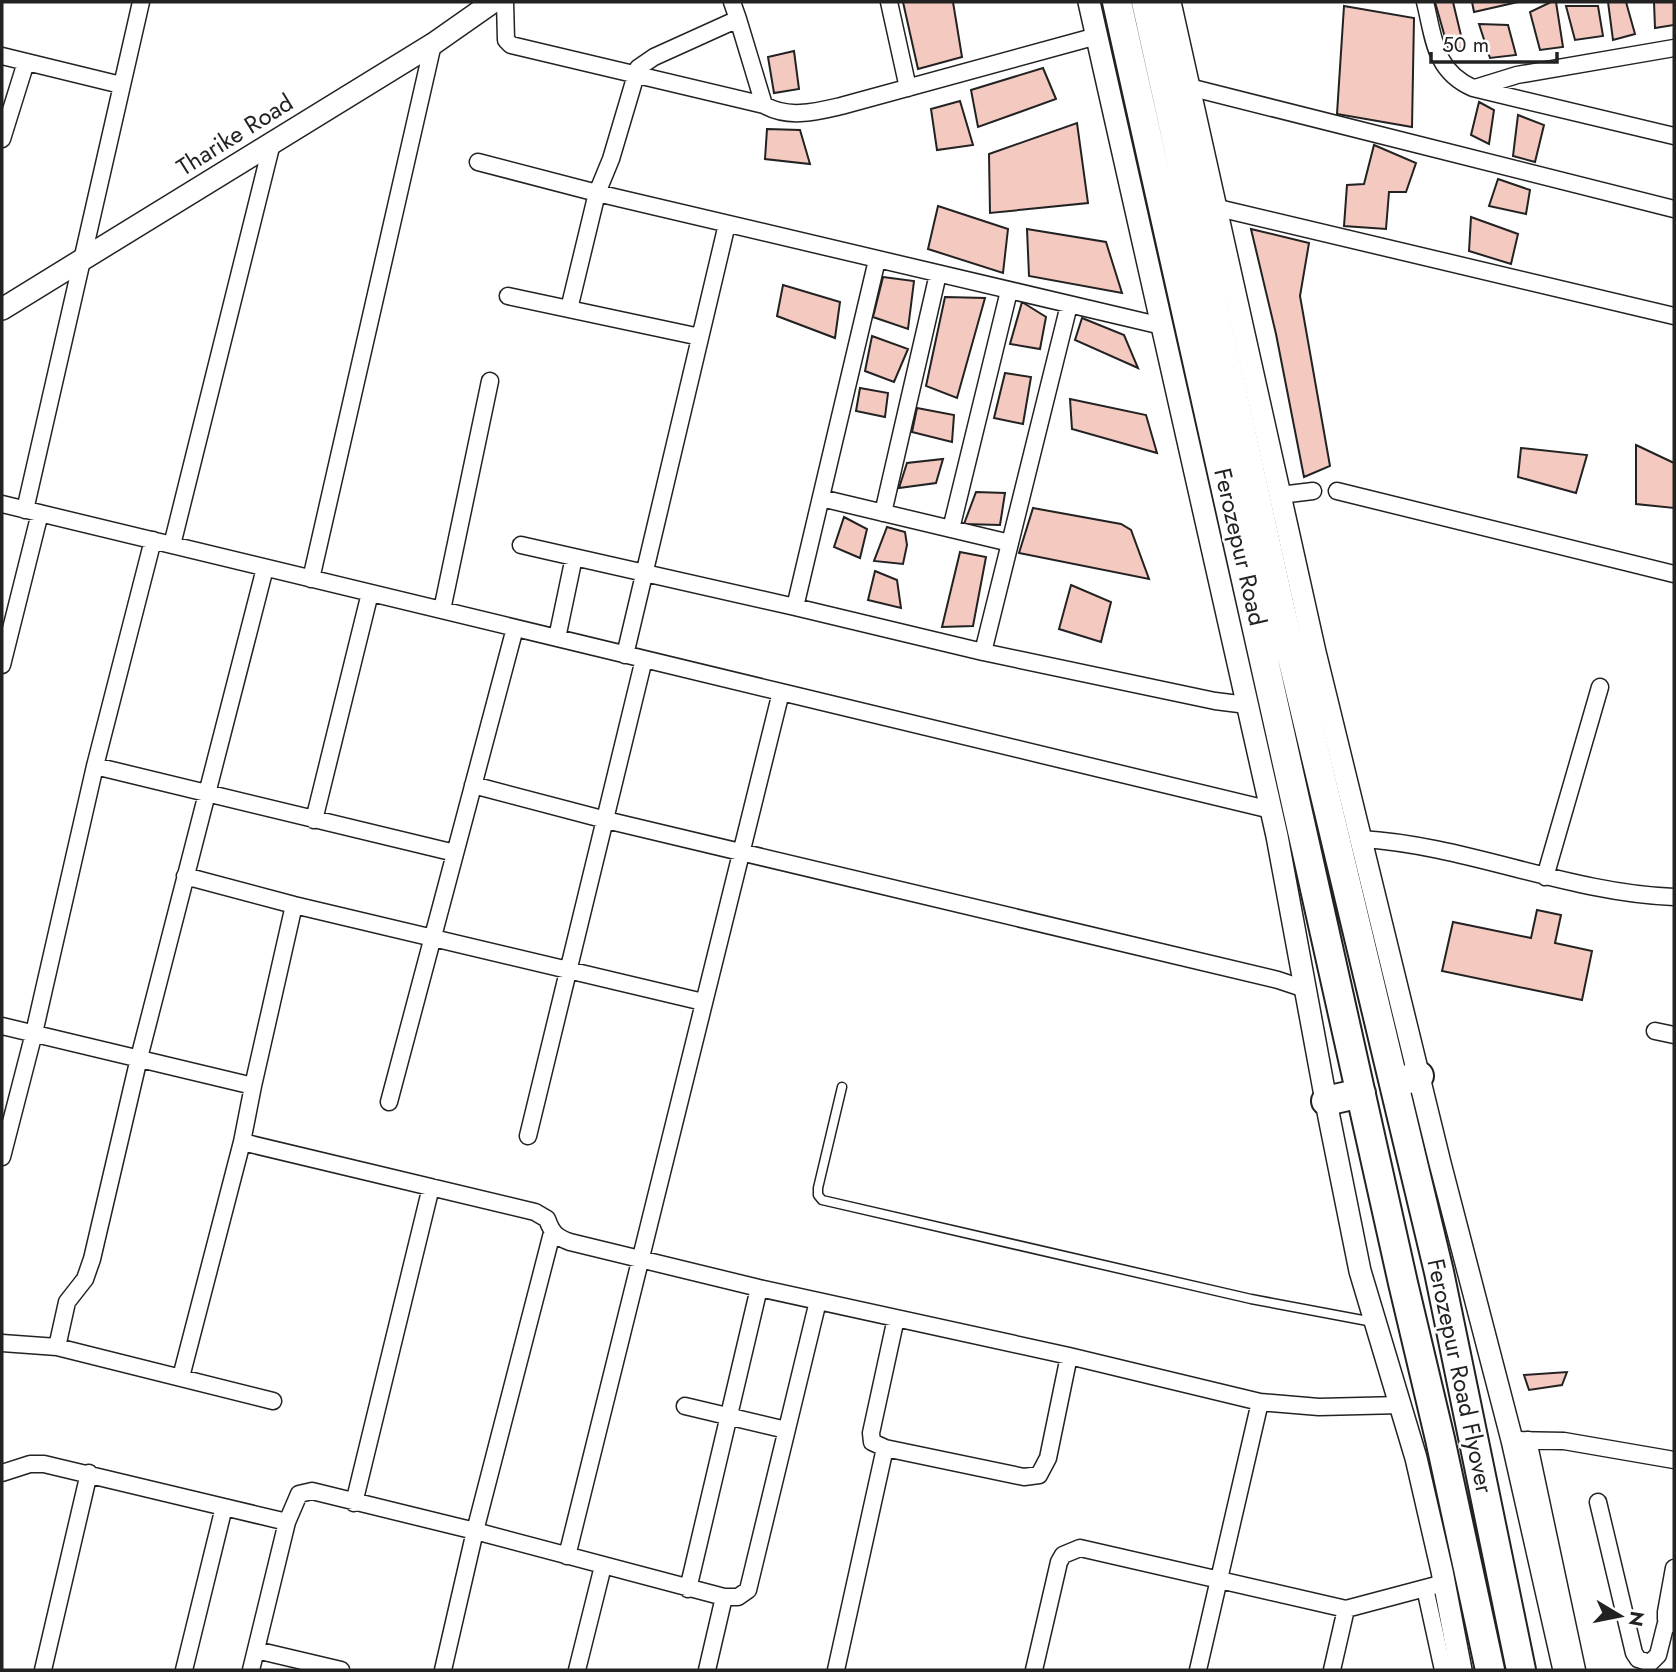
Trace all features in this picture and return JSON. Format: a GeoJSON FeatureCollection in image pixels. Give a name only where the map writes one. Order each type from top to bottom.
{"type":"FeatureCollection","features":[{"type":"Feature","properties":{"kind":"highway","name":"Ferozepur Road"},"geometry":{"type":"LineString","coordinates":[[1117,2],[1361,1093]]}},
{"type":"Feature","properties":{"kind":"highway","name":"Ferozepur Road"},"geometry":{"type":"LineString","coordinates":[[1146,2],[1280,607],[1406,1080]]}},
{"type":"Feature","properties":{"kind":"highway","name":"Ferozepur Road Flyover"},"geometry":{"type":"LineString","coordinates":[[1406,1080],[1439,1272],[1521,1670]]}},
{"type":"Feature","properties":{"kind":"highway"},"geometry":{"type":"LineString","coordinates":[[1326,1101],[1361,1093]]}},
{"type":"Feature","properties":{"kind":"highway","name":"Ferozepur Road Flyover"},"geometry":{"type":"LineString","coordinates":[[1361,1093],[1490,1670]]}},
{"type":"Feature","properties":{"kind":"main road","name":"Tharike Road"},"geometry":{"type":"LineString","coordinates":[[2,309],[433,44],[493,2]]}},
{"type":"Feature","properties":{"kind":"main road"},"geometry":{"type":"LineString","coordinates":[[1089,2],[1271,810],[1360,1271],[1416,1458],[1435,1586],[1461,1670]]}},
{"type":"Feature","properties":{"kind":"main road"},"geometry":{"type":"LineString","coordinates":[[1170,2],[1214,208],[1361,839],[1406,1080],[1520,1440],[1564,1670]]}},
{"type":"Feature","properties":{"kind":"street"},"geometry":{"type":"LineString","coordinates":[[2,665],[80,261],[141,2]]}},
{"type":"Feature","properties":{"kind":"street"},"geometry":{"type":"LineString","coordinates":[[505,2],[506,40],[511,45],[636,73],[789,113],[809,113],[1097,36]]}},
{"type":"Feature","properties":{"kind":"street"},"geometry":{"type":"LineString","coordinates":[[732,2],[764,105]]}},
{"type":"Feature","properties":{"kind":"street"},"geometry":{"type":"LineString","coordinates":[[890,2],[908,88]]}},
{"type":"Feature","properties":{"kind":"street"},"geometry":{"type":"LineString","coordinates":[[1425,2],[1442,63],[1450,75],[1473,88],[1674,136]]}},
{"type":"Feature","properties":{"kind":"street"},"geometry":{"type":"LineString","coordinates":[[569,309],[597,193],[611,159],[638,68],[653,57],[738,19]]}},
{"type":"Feature","properties":{"kind":"street"},"geometry":{"type":"LineString","coordinates":[[311,579],[433,44]]}},
{"type":"Feature","properties":{"kind":"street"},"geometry":{"type":"LineString","coordinates":[[1473,88],[1517,75],[1674,48]]}},
{"type":"Feature","properties":{"kind":"street"},"geometry":{"type":"LineString","coordinates":[[2,56],[121,85]]}},
{"type":"Feature","properties":{"kind":"street"},"geometry":{"type":"LineString","coordinates":[[2,139],[26,62]]}},
{"type":"Feature","properties":{"kind":"street"},"geometry":{"type":"LineString","coordinates":[[1189,87],[1674,209]]}},
{"type":"Feature","properties":{"kind":"street"},"geometry":{"type":"LineString","coordinates":[[172,545],[272,144]]}},
{"type":"Feature","properties":{"kind":"street"},"geometry":{"type":"LineString","coordinates":[[478,162],[597,193],[1162,326]]}},
{"type":"Feature","properties":{"kind":"street"},"geometry":{"type":"LineString","coordinates":[[1214,208],[1674,316]]}},
{"type":"Feature","properties":{"kind":"street"},"geometry":{"type":"LineString","coordinates":[[625,654],[727,224]]}},
{"type":"Feature","properties":{"kind":"street"},"geometry":{"type":"LineString","coordinates":[[795,607],[877,260]]}},
{"type":"Feature","properties":{"kind":"street"},"geometry":{"type":"LineString","coordinates":[[883,513],[939,274]]}},
{"type":"Feature","properties":{"kind":"street"},"geometry":{"type":"LineString","coordinates":[[951,529],[1009,291]]}},
{"type":"Feature","properties":{"kind":"street"},"geometry":{"type":"LineString","coordinates":[[509,296],[700,337]]}},
{"type":"Feature","properties":{"kind":"street"},"geometry":{"type":"LineString","coordinates":[[983,652],[1069,305]]}},
{"type":"Feature","properties":{"kind":"street"},"geometry":{"type":"LineString","coordinates":[[442,610],[490,381]]}},
{"type":"Feature","properties":{"kind":"street"},"geometry":{"type":"LineString","coordinates":[[1280,495],[1313,491]]}},
{"type":"Feature","properties":{"kind":"street"},"geometry":{"type":"LineString","coordinates":[[1337,491],[1674,574]]}},
{"type":"Feature","properties":{"kind":"street"},"geometry":{"type":"LineString","coordinates":[[821,498],[1010,543]]}},
{"type":"Feature","properties":{"kind":"street"},"geometry":{"type":"LineString","coordinates":[[2,504],[1271,810]]}},
{"type":"Feature","properties":{"kind":"street"},"geometry":{"type":"LineString","coordinates":[[2,1157],[34,1034],[95,766],[153,540]]}},
{"type":"Feature","properties":{"kind":"street"},"geometry":{"type":"LineString","coordinates":[[521,545],[983,652],[1215,701],[1247,705]]}},
{"type":"Feature","properties":{"kind":"street"},"geometry":{"type":"LineString","coordinates":[[557,638],[574,557]]}},
{"type":"Feature","properties":{"kind":"street"},"geometry":{"type":"LineString","coordinates":[[57,1348],[67,1302],[85,1279],[92,1259],[139,1058],[265,568]]}},
{"type":"Feature","properties":{"kind":"street"},"geometry":{"type":"LineString","coordinates":[[314,820],[370,593]]}},
{"type":"Feature","properties":{"kind":"street"},"geometry":{"type":"LineString","coordinates":[[389,1102],[515,628]]}},
{"type":"Feature","properties":{"kind":"street"},"geometry":{"type":"LineString","coordinates":[[528,1136],[644,659]]}},
{"type":"Feature","properties":{"kind":"street"},"geometry":{"type":"LineString","coordinates":[[1545,877],[1600,687]]}},
{"type":"Feature","properties":{"kind":"street"},"geometry":{"type":"LineString","coordinates":[[567,1556],[781,692]]}},
{"type":"Feature","properties":{"kind":"street"},"geometry":{"type":"LineString","coordinates":[[95,766],[455,853]]}},
{"type":"Feature","properties":{"kind":"street"},"geometry":{"type":"LineString","coordinates":[[473,785],[606,820],[1305,989]]}},
{"type":"Feature","properties":{"kind":"street"},"geometry":{"type":"LineString","coordinates":[[1361,839],[1413,844],[1545,877],[1650,896],[1674,897]]}},
{"type":"Feature","properties":{"kind":"street"},"geometry":{"type":"LineString","coordinates":[[185,876],[294,905],[703,1002]]}},
{"type":"Feature","properties":{"kind":"street"},"geometry":{"type":"LineString","coordinates":[[181,1377],[242,1142],[294,905]]}},
{"type":"Feature","properties":{"kind":"street"},"geometry":{"type":"LineString","coordinates":[[2,1026],[253,1086]]}},
{"type":"Feature","properties":{"kind":"street"},"geometry":{"type":"LineString","coordinates":[[1655,1031],[1674,1035]]}},
{"type":"Feature","properties":{"kind":"street"},"geometry":{"type":"LineString","coordinates":[[242,1142],[543,1215],[547,1219],[552,1233],[475,1531],[443,1670]]}},
{"type":"Feature","properties":{"kind":"street"},"geometry":{"type":"LineString","coordinates":[[354,1503],[431,1187]]}},
{"type":"Feature","properties":{"kind":"street"},"geometry":{"type":"LineString","coordinates":[[552,1233],[570,1242],[639,1260],[1069,1356],[1260,1402],[1319,1406],[1401,1405]]}},
{"type":"Feature","properties":{"kind":"street"},"geometry":{"type":"LineString","coordinates":[[688,1589],[759,1288]]}},
{"type":"Feature","properties":{"kind":"street"},"geometry":{"type":"LineString","coordinates":[[251,1670],[287,1522],[299,1494],[303,1491],[475,1531],[688,1589],[724,1597],[738,1597],[748,1590],[818,1301]]}},
{"type":"Feature","properties":{"kind":"street"},"geometry":{"type":"LineString","coordinates":[[896,1318],[870,1433],[872,1442],[885,1448],[1024,1477],[1039,1475],[1048,1458],[1069,1356]]}},
{"type":"Feature","properties":{"kind":"street"},"geometry":{"type":"LineString","coordinates":[[2,1343],[57,1348],[273,1401]]}},
{"type":"Feature","properties":{"kind":"street"},"geometry":{"type":"LineString","coordinates":[[1198,1670],[1260,1402]]}},
{"type":"Feature","properties":{"kind":"street"},"geometry":{"type":"LineString","coordinates":[[685,1406],[786,1430]]}},
{"type":"Feature","properties":{"kind":"street"},"geometry":{"type":"LineString","coordinates":[[1577,1670],[1520,1440],[1564,1441],[1674,1460]]}},
{"type":"Feature","properties":{"kind":"street"},"geometry":{"type":"LineString","coordinates":[[836,1670],[885,1448]]}},
{"type":"Feature","properties":{"kind":"street"},"geometry":{"type":"LineString","coordinates":[[2,1473],[37,1463],[89,1473],[287,1522]]}},
{"type":"Feature","properties":{"kind":"street"},"geometry":{"type":"LineString","coordinates":[[43,1670],[89,1473]]}},
{"type":"Feature","properties":{"kind":"street"},"geometry":{"type":"LineString","coordinates":[[1598,1502],[1634,1653],[1644,1662],[1657,1663],[1670,1622],[1666,1612],[1674,1568]]}},
{"type":"Feature","properties":{"kind":"street"},"geometry":{"type":"LineString","coordinates":[[184,1670],[224,1507]]}},
{"type":"Feature","properties":{"kind":"street"},"geometry":{"type":"LineString","coordinates":[[1034,1670],[1059,1562],[1063,1555],[1073,1549],[1089,1549],[1346,1609],[1435,1586],[1443,1670]]}},
{"type":"Feature","properties":{"kind":"street"},"geometry":{"type":"LineString","coordinates":[[577,1670],[603,1566]]}},
{"type":"Feature","properties":{"kind":"street"},"geometry":{"type":"LineString","coordinates":[[707,1670],[724,1597]]}},
{"type":"Feature","properties":{"kind":"street"},"geometry":{"type":"LineString","coordinates":[[1332,1670],[1346,1609]]}},
{"type":"Feature","properties":{"kind":"street"},"geometry":{"type":"LineString","coordinates":[[256,1650],[341,1670]]}},
{"type":"Feature","properties":{"kind":"lane"},"geometry":{"type":"LineString","coordinates":[[842,1087],[818,1188],[818,1195],[822,1200],[1251,1299],[1376,1323]]}},
{"type":"Feature","properties":{"kind":"building"},"geometry":{"type":"Polygon","coordinates":[[[903,2],[953,2],[962,57],[918,69],[903,2]]]}},
{"type":"Feature","properties":{"kind":"building"},"geometry":{"type":"Polygon","coordinates":[[[1435,2],[1453,2],[1464,48],[1448,48],[1435,2]]]}},
{"type":"Feature","properties":{"kind":"building"},"geometry":{"type":"Polygon","coordinates":[[[1472,2],[1518,2],[1474,12],[1472,2]]]}},
{"type":"Feature","properties":{"kind":"building"},"geometry":{"type":"Polygon","coordinates":[[[1556,2],[1563,47],[1540,50],[1530,12],[1556,2]]]}},
{"type":"Feature","properties":{"kind":"building"},"geometry":{"type":"Polygon","coordinates":[[[1608,2],[1626,2],[1635,34],[1613,40],[1608,2]]]}},
{"type":"Feature","properties":{"kind":"building"},"geometry":{"type":"Polygon","coordinates":[[[1654,2],[1674,2],[1674,25],[1655,28],[1654,2]]]}},
{"type":"Feature","properties":{"kind":"building"},"geometry":{"type":"Polygon","coordinates":[[[1344,6],[1414,18],[1412,127],[1337,114],[1344,6]]]}},
{"type":"Feature","properties":{"kind":"building"},"geometry":{"type":"Polygon","coordinates":[[[1566,6],[1598,6],[1603,36],[1575,40],[1566,6]]]}},
{"type":"Feature","properties":{"kind":"building"},"geometry":{"type":"Polygon","coordinates":[[[1479,24],[1508,25],[1516,55],[1490,58],[1479,24]]]}},
{"type":"Feature","properties":{"kind":"building"},"geometry":{"type":"Polygon","coordinates":[[[794,51],[799,89],[774,93],[768,57],[794,51]]]}},
{"type":"Feature","properties":{"kind":"building"},"geometry":{"type":"Polygon","coordinates":[[[1043,68],[1056,99],[978,127],[971,90],[1043,68]]]}},
{"type":"Feature","properties":{"kind":"building"},"geometry":{"type":"Polygon","coordinates":[[[960,101],[973,145],[937,150],[931,109],[960,101]]]}},
{"type":"Feature","properties":{"kind":"building"},"geometry":{"type":"Polygon","coordinates":[[[1479,102],[1494,110],[1489,144],[1471,135],[1479,102]]]}},
{"type":"Feature","properties":{"kind":"building"},"geometry":{"type":"Polygon","coordinates":[[[1518,115],[1544,125],[1535,162],[1513,156],[1518,115]]]}},
{"type":"Feature","properties":{"kind":"building"},"geometry":{"type":"Polygon","coordinates":[[[1077,123],[1088,203],[990,213],[989,154],[1077,123]]]}},
{"type":"Feature","properties":{"kind":"building"},"geometry":{"type":"Polygon","coordinates":[[[767,129],[800,130],[810,164],[765,159],[767,129]]]}},
{"type":"Feature","properties":{"kind":"building"},"geometry":{"type":"Polygon","coordinates":[[[1374,145],[1416,163],[1406,192],[1389,192],[1386,229],[1344,226],[1347,185],[1364,184],[1374,145]]]}},
{"type":"Feature","properties":{"kind":"building"},"geometry":{"type":"Polygon","coordinates":[[[1498,179],[1530,190],[1526,214],[1489,206],[1498,179]]]}},
{"type":"Feature","properties":{"kind":"building"},"geometry":{"type":"Polygon","coordinates":[[[938,206],[1008,229],[1003,273],[928,249],[938,206]]]}},
{"type":"Feature","properties":{"kind":"building"},"geometry":{"type":"Polygon","coordinates":[[[1471,217],[1518,234],[1511,264],[1469,251],[1471,217]]]}},
{"type":"Feature","properties":{"kind":"building"},"geometry":{"type":"Polygon","coordinates":[[[1027,229],[1106,242],[1122,293],[1029,276],[1027,229]]]}},
{"type":"Feature","properties":{"kind":"building"},"geometry":{"type":"Polygon","coordinates":[[[1251,229],[1309,243],[1300,296],[1330,466],[1304,477],[1276,334],[1251,229]]]}},
{"type":"Feature","properties":{"kind":"building"},"geometry":{"type":"Polygon","coordinates":[[[883,277],[914,281],[908,329],[873,317],[883,277]]]}},
{"type":"Feature","properties":{"kind":"building"},"geometry":{"type":"Polygon","coordinates":[[[783,285],[840,302],[835,338],[777,316],[783,285]]]}},
{"type":"Feature","properties":{"kind":"building"},"geometry":{"type":"Polygon","coordinates":[[[945,297],[985,298],[957,398],[926,386],[945,297]]]}},
{"type":"Feature","properties":{"kind":"building"},"geometry":{"type":"Polygon","coordinates":[[[1022,302],[1046,317],[1040,349],[1010,344],[1022,302]]]}},
{"type":"Feature","properties":{"kind":"building"},"geometry":{"type":"Polygon","coordinates":[[[1082,318],[1124,335],[1138,368],[1075,340],[1082,318]]]}},
{"type":"Feature","properties":{"kind":"building"},"geometry":{"type":"Polygon","coordinates":[[[872,336],[908,349],[894,382],[865,371],[872,336]]]}},
{"type":"Feature","properties":{"kind":"building"},"geometry":{"type":"Polygon","coordinates":[[[1005,373],[1031,377],[1023,424],[994,418],[1005,373]]]}},
{"type":"Feature","properties":{"kind":"building"},"geometry":{"type":"Polygon","coordinates":[[[860,388],[888,393],[885,417],[856,411],[860,388]]]}},
{"type":"Feature","properties":{"kind":"building"},"geometry":{"type":"Polygon","coordinates":[[[1070,399],[1146,415],[1157,453],[1072,429],[1070,399]]]}},
{"type":"Feature","properties":{"kind":"building"},"geometry":{"type":"Polygon","coordinates":[[[917,408],[954,415],[952,442],[912,432],[917,408]]]}},
{"type":"Feature","properties":{"kind":"building"},"geometry":{"type":"Polygon","coordinates":[[[1636,445],[1674,463],[1674,508],[1636,504],[1636,445]]]}},
{"type":"Feature","properties":{"kind":"building"},"geometry":{"type":"Polygon","coordinates":[[[1521,448],[1587,455],[1576,493],[1518,477],[1521,448]]]}},
{"type":"Feature","properties":{"kind":"building"},"geometry":{"type":"Polygon","coordinates":[[[943,459],[936,483],[899,488],[907,463],[943,459]]]}},
{"type":"Feature","properties":{"kind":"building"},"geometry":{"type":"Polygon","coordinates":[[[976,492],[1005,493],[1000,525],[964,524],[976,492]]]}},
{"type":"Feature","properties":{"kind":"building"},"geometry":{"type":"Polygon","coordinates":[[[1033,508],[1121,524],[1131,530],[1149,579],[1019,553],[1033,508]]]}},
{"type":"Feature","properties":{"kind":"building"},"geometry":{"type":"Polygon","coordinates":[[[844,517],[867,529],[860,558],[834,547],[844,517]]]}},
{"type":"Feature","properties":{"kind":"building"},"geometry":{"type":"Polygon","coordinates":[[[887,527],[905,532],[907,545],[903,564],[874,561],[887,527]]]}},
{"type":"Feature","properties":{"kind":"building"},"geometry":{"type":"Polygon","coordinates":[[[960,552],[986,557],[973,626],[942,627],[960,552]]]}},
{"type":"Feature","properties":{"kind":"building"},"geometry":{"type":"Polygon","coordinates":[[[875,571],[897,580],[901,608],[868,600],[875,571]]]}},
{"type":"Feature","properties":{"kind":"building"},"geometry":{"type":"Polygon","coordinates":[[[1071,585],[1111,602],[1101,642],[1059,629],[1071,585]]]}},
{"type":"Feature","properties":{"kind":"building"},"geometry":{"type":"Polygon","coordinates":[[[1537,910],[1561,915],[1555,943],[1592,951],[1582,1000],[1442,971],[1453,922],[1531,938],[1537,910]]]}},
{"type":"Feature","properties":{"kind":"building"},"geometry":{"type":"Polygon","coordinates":[[[1567,1372],[1562,1385],[1529,1390],[1524,1375],[1567,1372]]]}}]}
